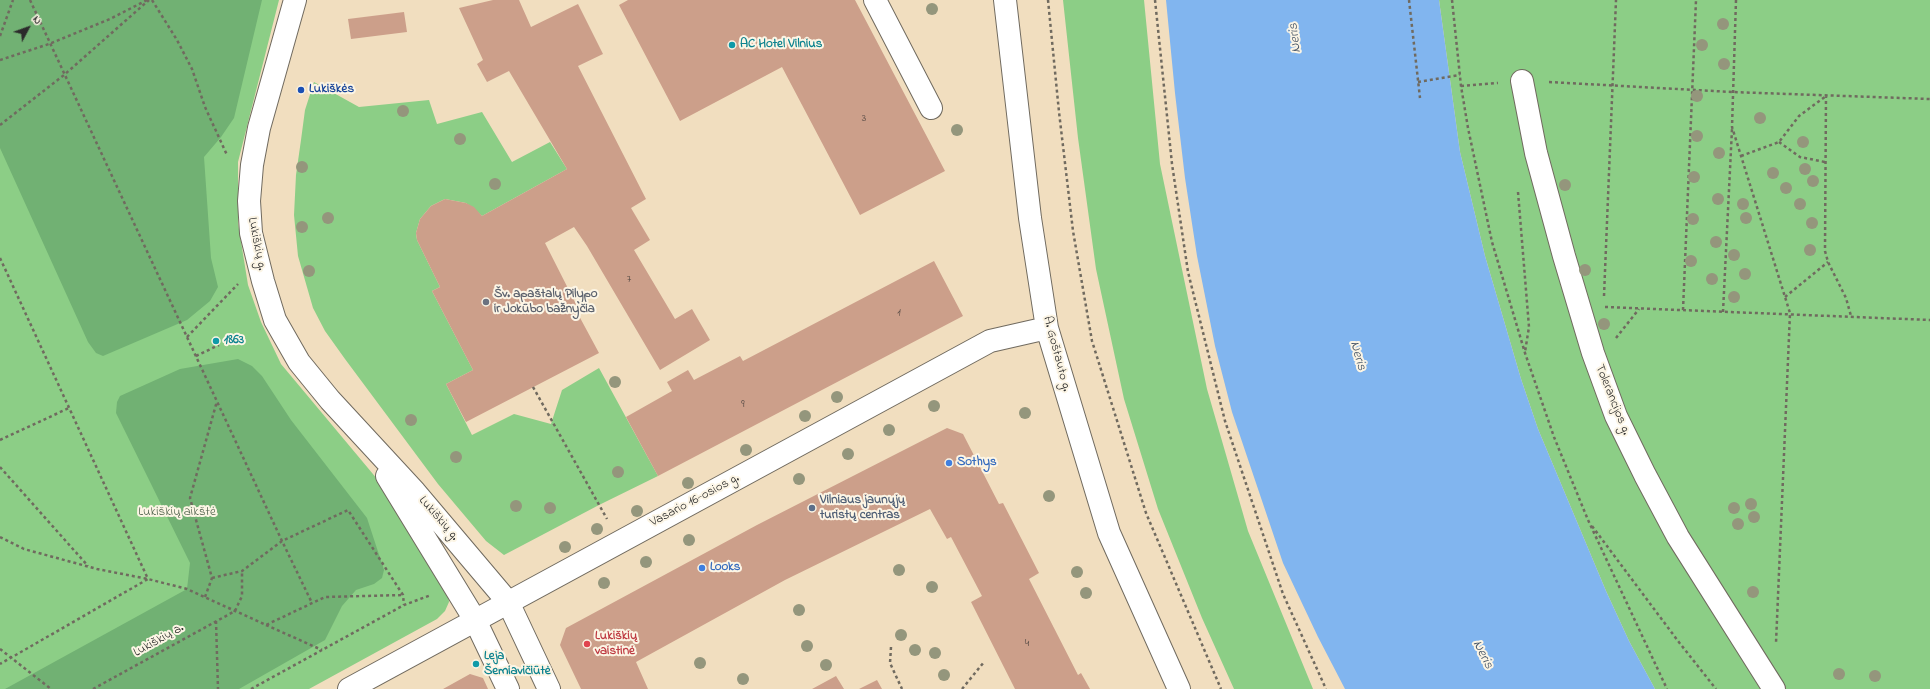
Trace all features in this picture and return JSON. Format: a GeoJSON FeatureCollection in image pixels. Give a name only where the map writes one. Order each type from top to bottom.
{"type":"FeatureCollection","features":[{"type":"Feature","properties":{"kind":"street","name":"Lukiškių g."},"geometry":{"type":"LineString","coordinates":[[295,0],[271,82],[252,166],[249,201],[251,233],[258,262],[276,320],[299,362],[330,400],[416,492],[508,602],[549,689]]}},
{"type":"Feature","properties":{"kind":"street"},"geometry":{"type":"LineString","coordinates":[[875,0],[931,108]]}},
{"type":"Feature","properties":{"kind":"street","name":"A. Goštauto g."},"geometry":{"type":"LineString","coordinates":[[1005,0],[1030,218],[1047,328],[1109,532],[1179,689]]}},
{"type":"Feature","properties":{"kind":"street","name":"Tolerancijos g."},"geometry":{"type":"LineString","coordinates":[[1522,81],[1536,153],[1564,256],[1596,361],[1616,416],[1644,475],[1678,537],[1772,686]]}},
{"type":"Feature","properties":{"kind":"street","name":"Vasario 16-osios g."},"geometry":{"type":"LineString","coordinates":[[349,689],[990,341],[1047,328]]}},
{"type":"Feature","properties":{"kind":"street","name":"Lukiškių g."},"geometry":{"type":"LineString","coordinates":[[364,438],[475,620],[508,689]]}},
{"type":"Feature","properties":{"kind":"path"},"geometry":{"type":"LineString","coordinates":[[0,36],[13,0]]}},
{"type":"Feature","properties":{"kind":"path"},"geometry":{"type":"LineString","coordinates":[[30,0],[312,604]]}},
{"type":"Feature","properties":{"kind":"path"},"geometry":{"type":"LineString","coordinates":[[0,60],[50,44],[110,19],[148,0]]}},
{"type":"Feature","properties":{"kind":"path"},"geometry":{"type":"LineString","coordinates":[[0,125],[64,75],[148,0]]}},
{"type":"Feature","properties":{"kind":"path"},"geometry":{"type":"LineString","coordinates":[[152,0],[177,40],[192,69],[205,107],[228,158]]}},
{"type":"Feature","properties":{"kind":"path"},"geometry":{"type":"LineString","coordinates":[[1048,0],[1072,230],[1092,341],[1146,513],[1221,689]]}},
{"type":"Feature","properties":{"kind":"path"},"geometry":{"type":"LineString","coordinates":[[1155,0],[1172,164],[1188,272],[1225,421],[1283,594],[1325,688]]}},
{"type":"Feature","properties":{"kind":"path"},"geometry":{"type":"LineString","coordinates":[[1409,0],[1420,98]]}},
{"type":"Feature","properties":{"kind":"path"},"geometry":{"type":"LineString","coordinates":[[1452,0],[1461,86],[1468,128],[1492,242],[1525,353],[1554,437],[1588,520],[1667,689]]}},
{"type":"Feature","properties":{"kind":"path"},"geometry":{"type":"LineString","coordinates":[[1604,307],[1616,0]]}},
{"type":"Feature","properties":{"kind":"path"},"geometry":{"type":"LineString","coordinates":[[1683,310],[1696,0]]}},
{"type":"Feature","properties":{"kind":"path"},"geometry":{"type":"LineString","coordinates":[[1723,312],[1732,127],[1736,0]]}},
{"type":"Feature","properties":{"kind":"path"},"geometry":{"type":"LineString","coordinates":[[1418,82],[1460,75]]}},
{"type":"Feature","properties":{"kind":"path"},"geometry":{"type":"LineString","coordinates":[[1522,81],[1732,92],[1930,99]]}},
{"type":"Feature","properties":{"kind":"path"},"geometry":{"type":"LineString","coordinates":[[1461,86],[1500,82]]}},
{"type":"Feature","properties":{"kind":"path"},"geometry":{"type":"LineString","coordinates":[[1741,156],[1779,142],[1799,116],[1826,95]]}},
{"type":"Feature","properties":{"kind":"path"},"geometry":{"type":"LineString","coordinates":[[1826,95],[1825,251],[1828,262],[1846,298],[1851,316]]}},
{"type":"Feature","properties":{"kind":"path"},"geometry":{"type":"LineString","coordinates":[[1732,127],[1790,313],[1776,655],[1772,686]]}},
{"type":"Feature","properties":{"kind":"path"},"geometry":{"type":"LineString","coordinates":[[1779,142],[1800,157],[1825,162]]}},
{"type":"Feature","properties":{"kind":"path"},"geometry":{"type":"LineString","coordinates":[[1518,186],[1529,327],[1525,353]]}},
{"type":"Feature","properties":{"kind":"path"},"geometry":{"type":"LineString","coordinates":[[0,258],[148,579]]}},
{"type":"Feature","properties":{"kind":"path"},"geometry":{"type":"LineString","coordinates":[[187,337],[258,262]]}},
{"type":"Feature","properties":{"kind":"path"},"geometry":{"type":"LineString","coordinates":[[1785,297],[1828,262]]}},
{"type":"Feature","properties":{"kind":"path"},"geometry":{"type":"LineString","coordinates":[[1580,305],[1930,320]]}},
{"type":"Feature","properties":{"kind":"path"},"geometry":{"type":"LineString","coordinates":[[1596,361],[1639,308]]}},
{"type":"Feature","properties":{"kind":"path"},"geometry":{"type":"LineString","coordinates":[[196,356],[219,345]]}},
{"type":"Feature","properties":{"kind":"path"},"geometry":{"type":"LineString","coordinates":[[533,387],[620,542]]}},
{"type":"Feature","properties":{"kind":"path"},"geometry":{"type":"LineString","coordinates":[[205,597],[212,578],[190,498],[217,401]]}},
{"type":"Feature","properties":{"kind":"path"},"geometry":{"type":"LineString","coordinates":[[0,440],[69,408]]}},
{"type":"Feature","properties":{"kind":"path"},"geometry":{"type":"LineString","coordinates":[[0,467],[88,566]]}},
{"type":"Feature","properties":{"kind":"path"},"geometry":{"type":"LineString","coordinates":[[212,578],[242,571],[282,541],[348,510],[403,595],[404,605]]}},
{"type":"Feature","properties":{"kind":"path"},"geometry":{"type":"LineString","coordinates":[[1588,520],[1678,641],[1716,689]]}},
{"type":"Feature","properties":{"kind":"path"},"geometry":{"type":"LineString","coordinates":[[0,537],[24,550],[187,589],[322,650]]}},
{"type":"Feature","properties":{"kind":"path"},"geometry":{"type":"LineString","coordinates":[[235,611],[242,596],[242,571]]}},
{"type":"Feature","properties":{"kind":"path"},"geometry":{"type":"LineString","coordinates":[[0,664],[148,579]]}},
{"type":"Feature","properties":{"kind":"path"},"geometry":{"type":"LineString","coordinates":[[266,625],[325,597],[403,595]]}},
{"type":"Feature","properties":{"kind":"path"},"geometry":{"type":"LineString","coordinates":[[251,689],[404,605],[431,595]]}},
{"type":"Feature","properties":{"kind":"path","name":"Lukiškių a."},"geometry":{"type":"LineString","coordinates":[[93,689],[235,611]]}},
{"type":"Feature","properties":{"kind":"path"},"geometry":{"type":"LineString","coordinates":[[216,621],[218,689]]}},
{"type":"Feature","properties":{"kind":"path"},"geometry":{"type":"LineString","coordinates":[[891,647],[890,663],[902,689]]}},
{"type":"Feature","properties":{"kind":"path"},"geometry":{"type":"LineString","coordinates":[[0,649],[51,689]]}},
{"type":"Feature","properties":{"kind":"path"},"geometry":{"type":"LineString","coordinates":[[962,689],[984,662]]}},
{"type":"Feature","properties":{"kind":"green space","name":"Lukiškių aikštė"},"geometry":{"type":"Polygon","coordinates":[[[0,0],[279,0],[238,162],[238,223],[248,285],[261,322],[281,364],[393,498],[448,592],[449,602],[445,611],[437,619],[309,689],[0,689],[0,0]]]}},
{"type":"Feature","properties":{"kind":"green space"},"geometry":{"type":"Polygon","coordinates":[[[0,0],[262,0],[234,118],[221,137],[204,157],[211,258],[218,287],[210,301],[187,320],[103,356],[96,353],[88,342],[0,148],[0,0]]]}},
{"type":"Feature","properties":{"kind":"green space"},"geometry":{"type":"Polygon","coordinates":[[[1063,0],[1144,0],[1160,164],[1207,389],[1248,531],[1313,689],[1234,689],[1202,618],[1158,509],[1124,399],[1096,269],[1078,138],[1063,0]]]}},
{"type":"Feature","properties":{"kind":"green space"},"geometry":{"type":"Polygon","coordinates":[[[1439,0],[1930,0],[1930,689],[1655,689],[1629,641],[1606,591],[1538,429],[1521,379],[1485,256],[1460,152],[1439,0]]]}},
{"type":"Feature","properties":{"kind":"green space"},"geometry":{"type":"Polygon","coordinates":[[[314,82],[359,107],[429,100],[437,124],[482,112],[512,162],[550,142],[567,169],[482,216],[466,203],[445,199],[431,206],[420,219],[416,233],[417,240],[440,287],[432,291],[473,370],[446,384],[472,435],[514,414],[551,424],[562,390],[599,368],[658,476],[504,555],[486,541],[438,484],[345,359],[325,331],[313,308],[298,256],[294,215],[296,175],[305,110],[314,82]]]}},
{"type":"Feature","properties":{"kind":"green space"},"geometry":{"type":"Polygon","coordinates":[[[238,359],[252,366],[262,376],[291,420],[367,518],[384,570],[382,578],[374,584],[356,590],[342,606],[325,640],[239,689],[5,689],[187,589],[190,563],[116,413],[117,402],[120,396],[180,369],[238,359]]]}},
{"type":"Feature","properties":{"kind":"water","name":"Neris"},"geometry":{"type":"Polygon","coordinates":[[[1166,0],[1439,0],[1460,152],[1485,256],[1521,379],[1538,429],[1606,591],[1629,641],[1655,689],[1345,689],[1318,637],[1283,563],[1232,412],[1215,346],[1197,256],[1185,178],[1166,0]]]}},
{"type":"Feature","properties":{"kind":"building"},"geometry":{"type":"Polygon","coordinates":[[[493,0],[519,0],[531,27],[578,4],[603,54],[578,66],[646,199],[631,208],[650,240],[634,250],[675,319],[692,309],[710,340],[660,370],[587,246],[574,227],[545,243],[580,312],[578,314],[599,353],[466,422],[446,384],[473,370],[432,291],[440,287],[417,240],[416,233],[420,219],[431,206],[445,199],[466,203],[474,207],[482,216],[567,169],[509,71],[487,82],[477,64],[483,60],[459,8],[493,0]]]}},
{"type":"Feature","properties":{"kind":"building"},"geometry":{"type":"Polygon","coordinates":[[[628,0],[855,0],[945,171],[860,215],[782,67],[680,121],[619,5],[628,0]]]}},
{"type":"Feature","properties":{"kind":"building"},"geometry":{"type":"Polygon","coordinates":[[[404,12],[407,32],[351,39],[348,19],[404,12]]]}},
{"type":"Feature","properties":{"kind":"building"},"geometry":{"type":"Polygon","coordinates":[[[934,261],[963,316],[658,476],[626,417],[672,391],[667,382],[688,370],[694,380],[740,356],[743,361],[934,261]]]}},
{"type":"Feature","properties":{"kind":"building"},"geometry":{"type":"Polygon","coordinates":[[[947,428],[963,434],[999,504],[1003,503],[1039,573],[1029,579],[1078,675],[1081,673],[1090,689],[1015,689],[971,602],[982,596],[951,537],[947,539],[930,509],[785,580],[636,662],[648,689],[581,689],[560,645],[566,628],[757,525],[947,428]]]}},
{"type":"Feature","properties":{"kind":"building"},"geometry":{"type":"Polygon","coordinates":[[[470,674],[483,678],[488,689],[443,689],[470,674]]]}},
{"type":"Feature","properties":{"kind":"building"},"geometry":{"type":"Polygon","coordinates":[[[836,676],[844,689],[812,689],[836,676]]]}},
{"type":"Feature","properties":{"kind":"building"},"geometry":{"type":"Polygon","coordinates":[[[877,680],[882,689],[859,689],[877,680]]]}},
{"type":"Feature","properties":{"kind":"place","name":"AC Hotel Vilnius"},"geometry":{"type":"Point","coordinates":[732,45]}},
{"type":"Feature","properties":{"kind":"place","name":"Lukiškės"},"geometry":{"type":"Point","coordinates":[301,90]}},
{"type":"Feature","properties":{"kind":"place","name":"Šv. apaštalų Pilypo ir Jokūbo bažnyčia"},"geometry":{"type":"Point","coordinates":[486,302]}},
{"type":"Feature","properties":{"kind":"place","name":"1863"},"geometry":{"type":"Point","coordinates":[216,341]}},
{"type":"Feature","properties":{"kind":"place","name":"Sothys"},"geometry":{"type":"Point","coordinates":[949,463]}},
{"type":"Feature","properties":{"kind":"place","name":"Vilniaus jaunųjų turistų centras"},"geometry":{"type":"Point","coordinates":[812,508]}},
{"type":"Feature","properties":{"kind":"place","name":"Looks"},"geometry":{"type":"Point","coordinates":[702,568]}},
{"type":"Feature","properties":{"kind":"place","name":"Lukiškių vaistinė"},"geometry":{"type":"Point","coordinates":[587,644]}},
{"type":"Feature","properties":{"kind":"place","name":"Leja Šemiavičiūtė"},"geometry":{"type":"Point","coordinates":[476,664]}}]}
